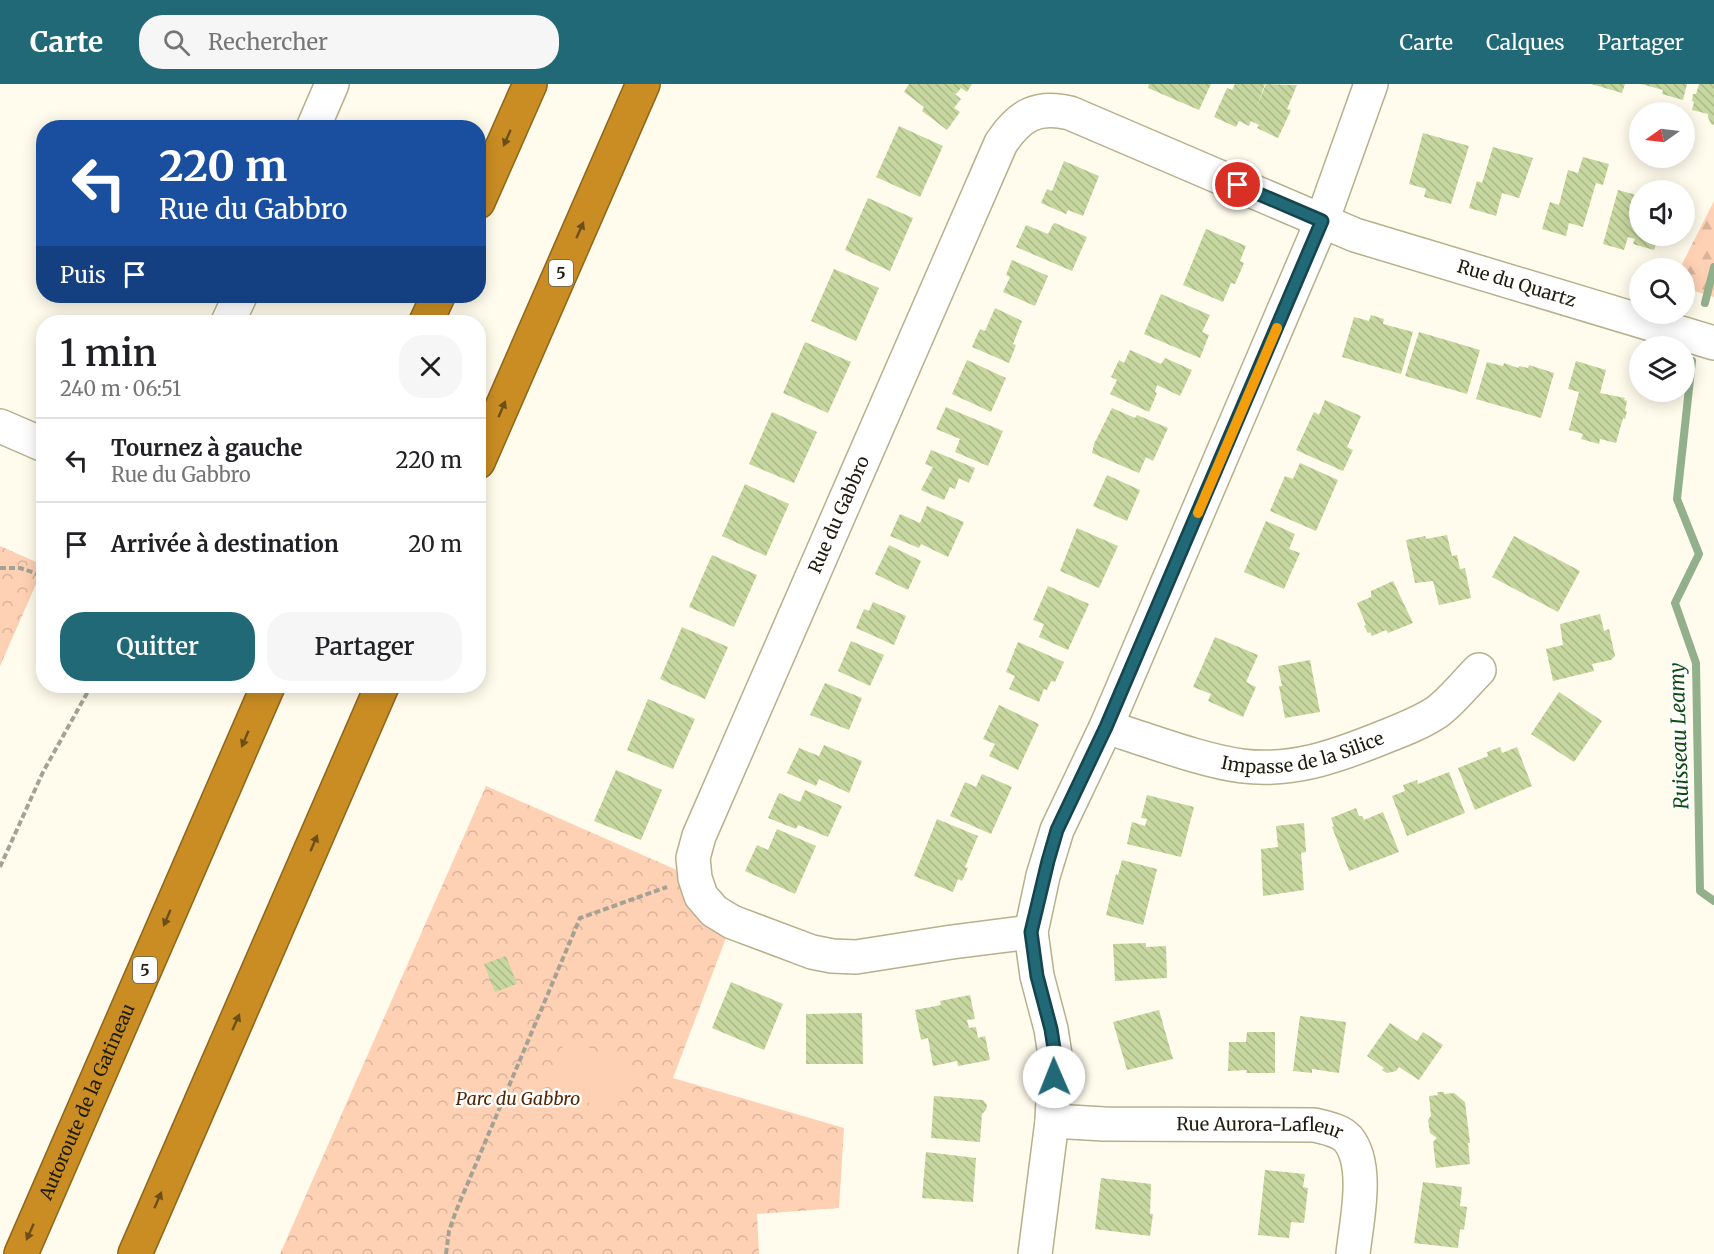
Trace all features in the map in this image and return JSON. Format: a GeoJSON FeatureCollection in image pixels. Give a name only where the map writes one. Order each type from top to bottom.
{"type":"FeatureCollection","features":[{"type":"Feature","properties":{"kind":"highway"},"geometry":{"type":"LineString","coordinates":[[486,184],[530,84]]}},
{"type":"Feature","properties":{"kind":"highway","name":"5"},"geometry":{"type":"LineString","coordinates":[[486,444],[643,84]]}},
{"type":"Feature","properties":{"kind":"highway","name":"Autoroute de la Gatineau"},"geometry":{"type":"LineString","coordinates":[[21,1254],[265,693]]}},
{"type":"Feature","properties":{"kind":"highway"},"geometry":{"type":"LineString","coordinates":[[135,1254],[379,693]]}},
{"type":"Feature","properties":{"kind":"street"},"geometry":{"type":"LineString","coordinates":[[316,120],[332,84]]}},
{"type":"Feature","properties":{"kind":"street"},"geometry":{"type":"LineString","coordinates":[[1035,1254],[1052,1121],[1055,1055],[1051,1029],[1037,976],[1031,932],[1043,876],[1057,830],[1106,727],[1322,221],[1371,84]]}},
{"type":"Feature","properties":{"kind":"street","name":"Rue du Gabbro"},"geometry":{"type":"LineString","coordinates":[[1031,932],[962,940],[878,955],[832,956],[812,952],[732,922],[714,911],[701,896],[695,878],[693,858],[699,836],[1001,143],[1010,130],[1022,119],[1038,110],[1053,109],[1070,113],[1322,221]]}},
{"type":"Feature","properties":{"kind":"street","name":"Rue du Quartz"},"geometry":{"type":"LineString","coordinates":[[1322,221],[1355,235],[1714,343]]}},
{"type":"Feature","properties":{"kind":"street"},"geometry":{"type":"LineString","coordinates":[[0,426],[36,442]]}},
{"type":"Feature","properties":{"kind":"street","name":"Impasse de la Silice"},"geometry":{"type":"LineString","coordinates":[[1106,727],[1242,766],[1271,768],[1302,764],[1330,758],[1421,722],[1440,710],[1479,670]]}},
{"type":"Feature","properties":{"kind":"street","name":"Rue Aurora-Lafleur"},"geometry":{"type":"LineString","coordinates":[[1052,1121],[1104,1124],[1314,1125],[1334,1130],[1348,1139],[1357,1157],[1360,1178],[1353,1254]]}},
{"type":"Feature","properties":{"kind":"path"},"geometry":{"type":"LineString","coordinates":[[0,568],[20,568],[36,573]]}},
{"type":"Feature","properties":{"kind":"path"},"geometry":{"type":"LineString","coordinates":[[0,867],[43,772],[87,693]]}},
{"type":"Feature","properties":{"kind":"path"},"geometry":{"type":"LineString","coordinates":[[446,1254],[449,1232],[456,1210],[580,918],[695,878]]}},
{"type":"Feature","properties":{"kind":"green space"},"geometry":{"type":"Polygon","coordinates":[[[1714,201],[1714,297],[1695,291],[1695,258],[1685,258],[1691,246],[1695,246],[1695,238],[1714,201]]]}},
{"type":"Feature","properties":{"kind":"green space"},"geometry":{"type":"Polygon","coordinates":[[[0,546],[36,562],[36,584],[0,666],[0,546]]]}},
{"type":"Feature","properties":{"kind":"green space","name":"Parc du Gabbro"},"geometry":{"type":"Polygon","coordinates":[[[486,786],[695,878],[732,922],[673,1078],[844,1128],[839,1208],[757,1214],[759,1254],[280,1254],[486,786]]]}},
{"type":"Feature","properties":{"kind":"green space"},"geometry":{"type":"Polygon","coordinates":[[[566,1037],[633,1069],[614,1114],[548,1085],[566,1037]]]}},
{"type":"Feature","properties":{"kind":"building"},"geometry":{"type":"Polygon","coordinates":[[[909,84],[972,84],[967,92],[961,88],[956,94],[951,91],[961,99],[954,108],[960,112],[947,130],[922,111],[924,107],[904,92],[909,84]]]}},
{"type":"Feature","properties":{"kind":"building"},"geometry":{"type":"Polygon","coordinates":[[[1149,84],[1211,84],[1199,110],[1148,88],[1149,84]]]}},
{"type":"Feature","properties":{"kind":"building"},"geometry":{"type":"Polygon","coordinates":[[[1235,84],[1265,84],[1257,106],[1266,84],[1297,85],[1287,109],[1291,110],[1278,138],[1257,128],[1259,125],[1251,121],[1249,126],[1239,121],[1236,127],[1214,117],[1227,88],[1232,90],[1235,84]]]}},
{"type":"Feature","properties":{"kind":"building"},"geometry":{"type":"Polygon","coordinates":[[[1591,84],[1625,84],[1622,93],[1591,84]]]}},
{"type":"Feature","properties":{"kind":"building"},"geometry":{"type":"Polygon","coordinates":[[[1641,84],[1687,84],[1683,100],[1662,94],[1663,90],[1641,84]]]}},
{"type":"Feature","properties":{"kind":"building"},"geometry":{"type":"Polygon","coordinates":[[[1699,84],[1714,84],[1714,125],[1711,124],[1708,114],[1695,111],[1695,102],[1692,101],[1693,94],[1696,94],[1699,84]]]}},
{"type":"Feature","properties":{"kind":"building"},"geometry":{"type":"Polygon","coordinates":[[[899,126],[943,146],[920,197],[876,177],[899,126]]]}},
{"type":"Feature","properties":{"kind":"building"},"geometry":{"type":"Polygon","coordinates":[[[1423,133],[1469,146],[1451,204],[1424,197],[1426,189],[1409,184],[1423,133]]]}},
{"type":"Feature","properties":{"kind":"building"},"geometry":{"type":"Polygon","coordinates":[[[1493,147],[1533,158],[1519,198],[1502,193],[1496,216],[1469,208],[1477,181],[1482,183],[1493,147]]]}},
{"type":"Feature","properties":{"kind":"building"},"geometry":{"type":"Polygon","coordinates":[[[1583,157],[1609,164],[1603,185],[1596,183],[1583,227],[1569,223],[1566,236],[1542,229],[1550,202],[1559,205],[1568,170],[1578,173],[1583,157]]]}},
{"type":"Feature","properties":{"kind":"building"},"geometry":{"type":"Polygon","coordinates":[[[1064,161],[1099,176],[1083,216],[1068,210],[1066,214],[1041,203],[1047,189],[1052,191],[1064,161]]]}},
{"type":"Feature","properties":{"kind":"building"},"geometry":{"type":"Polygon","coordinates":[[[1618,190],[1629,193],[1629,237],[1624,250],[1603,244],[1618,190]]]}},
{"type":"Feature","properties":{"kind":"building"},"geometry":{"type":"Polygon","coordinates":[[[868,198],[913,218],[890,271],[845,250],[868,198]]]}},
{"type":"Feature","properties":{"kind":"building"},"geometry":{"type":"Polygon","coordinates":[[[1055,223],[1087,237],[1072,271],[1016,247],[1026,225],[1048,234],[1055,223]]]}},
{"type":"Feature","properties":{"kind":"building"},"geometry":{"type":"Polygon","coordinates":[[[1206,229],[1246,246],[1240,261],[1244,263],[1235,284],[1231,283],[1223,302],[1183,285],[1206,229]]]}},
{"type":"Feature","properties":{"kind":"building"},"geometry":{"type":"Polygon","coordinates":[[[1640,246],[1655,246],[1654,250],[1640,246]]]}},
{"type":"Feature","properties":{"kind":"building"},"geometry":{"type":"Polygon","coordinates":[[[1012,260],[1048,276],[1035,306],[1003,292],[1010,277],[1006,275],[1012,260]]]}},
{"type":"Feature","properties":{"kind":"building"},"geometry":{"type":"Polygon","coordinates":[[[834,269],[879,288],[856,341],[811,321],[834,269]]]}},
{"type":"Feature","properties":{"kind":"building"},"geometry":{"type":"Polygon","coordinates":[[[1161,294],[1210,315],[1202,332],[1209,335],[1200,358],[1144,334],[1161,294]]]}},
{"type":"Feature","properties":{"kind":"building"},"geometry":{"type":"Polygon","coordinates":[[[995,308],[1022,321],[1009,363],[972,347],[980,329],[985,331],[995,308]]]}},
{"type":"Feature","properties":{"kind":"building"},"geometry":{"type":"Polygon","coordinates":[[[1371,315],[1384,319],[1383,324],[1413,332],[1401,374],[1342,357],[1354,317],[1369,321],[1371,315]]]}},
{"type":"Feature","properties":{"kind":"building"},"geometry":{"type":"Polygon","coordinates":[[[1419,332],[1480,350],[1467,394],[1405,376],[1419,332]]]}},
{"type":"Feature","properties":{"kind":"building"},"geometry":{"type":"Polygon","coordinates":[[[805,342],[851,362],[828,413],[783,393],[805,342]]]}},
{"type":"Feature","properties":{"kind":"building"},"geometry":{"type":"Polygon","coordinates":[[[1130,350],[1161,364],[1165,358],[1192,370],[1180,396],[1157,385],[1155,392],[1157,393],[1149,412],[1110,394],[1117,380],[1111,377],[1119,360],[1124,363],[1130,350]]]}},
{"type":"Feature","properties":{"kind":"building"},"geometry":{"type":"Polygon","coordinates":[[[967,360],[1006,378],[991,412],[952,394],[967,360]]]}},
{"type":"Feature","properties":{"kind":"building"},"geometry":{"type":"Polygon","coordinates":[[[1576,361],[1606,370],[1600,393],[1625,398],[1624,400],[1627,401],[1625,419],[1623,418],[1616,443],[1600,439],[1599,444],[1581,439],[1583,434],[1569,430],[1579,392],[1568,389],[1576,361]]]}},
{"type":"Feature","properties":{"kind":"building"},"geometry":{"type":"Polygon","coordinates":[[[1487,362],[1503,366],[1504,363],[1518,368],[1519,366],[1528,368],[1529,365],[1554,373],[1541,418],[1476,399],[1487,362]]]}},
{"type":"Feature","properties":{"kind":"building"},"geometry":{"type":"Polygon","coordinates":[[[1325,400],[1361,416],[1347,447],[1353,450],[1343,471],[1296,450],[1314,412],[1319,415],[1325,400]]]}},
{"type":"Feature","properties":{"kind":"building"},"geometry":{"type":"Polygon","coordinates":[[[946,407],[1003,431],[988,466],[955,452],[960,439],[936,429],[946,407]]]}},
{"type":"Feature","properties":{"kind":"building"},"geometry":{"type":"Polygon","coordinates":[[[1112,408],[1135,418],[1137,415],[1168,428],[1153,461],[1146,457],[1139,473],[1092,453],[1094,444],[1112,408]]]}},
{"type":"Feature","properties":{"kind":"building"},"geometry":{"type":"Polygon","coordinates":[[[772,412],[817,432],[794,483],[749,464],[772,412]]]}},
{"type":"Feature","properties":{"kind":"building"},"geometry":{"type":"Polygon","coordinates":[[[931,450],[975,468],[969,483],[959,478],[955,489],[950,487],[944,500],[921,490],[933,467],[925,464],[931,450]]]}},
{"type":"Feature","properties":{"kind":"building"},"geometry":{"type":"Polygon","coordinates":[[[1300,463],[1338,480],[1316,531],[1270,511],[1285,476],[1293,479],[1300,463]]]}},
{"type":"Feature","properties":{"kind":"building"},"geometry":{"type":"Polygon","coordinates":[[[1107,475],[1140,490],[1127,521],[1093,506],[1107,475]]]}},
{"type":"Feature","properties":{"kind":"building"},"geometry":{"type":"Polygon","coordinates":[[[745,484],[789,504],[766,556],[722,536],[745,484]]]}},
{"type":"Feature","properties":{"kind":"building"},"geometry":{"type":"Polygon","coordinates":[[[927,506],[964,522],[948,557],[921,544],[919,548],[890,536],[900,514],[920,523],[927,506]]]}},
{"type":"Feature","properties":{"kind":"building"},"geometry":{"type":"Polygon","coordinates":[[[1266,521],[1295,534],[1289,549],[1300,553],[1284,589],[1244,572],[1266,521]]]}},
{"type":"Feature","properties":{"kind":"building"},"geometry":{"type":"Polygon","coordinates":[[[1077,528],[1118,546],[1099,588],[1060,571],[1077,528]]]}},
{"type":"Feature","properties":{"kind":"building"},"geometry":{"type":"Polygon","coordinates":[[[1447,535],[1452,556],[1457,555],[1460,569],[1465,568],[1471,598],[1439,605],[1433,581],[1415,583],[1406,540],[1447,535]]]}},
{"type":"Feature","properties":{"kind":"building"},"geometry":{"type":"Polygon","coordinates":[[[1514,536],[1580,571],[1558,612],[1492,577],[1514,536]]]}},
{"type":"Feature","properties":{"kind":"building"},"geometry":{"type":"Polygon","coordinates":[[[889,545],[921,561],[908,590],[875,574],[889,545]]]}},
{"type":"Feature","properties":{"kind":"building"},"geometry":{"type":"Polygon","coordinates":[[[712,555],[757,575],[734,627],[689,607],[712,555]]]}},
{"type":"Feature","properties":{"kind":"building"},"geometry":{"type":"Polygon","coordinates":[[[1393,581],[1413,623],[1388,633],[1386,630],[1372,636],[1364,626],[1366,625],[1357,603],[1371,597],[1371,591],[1393,581]]]}},
{"type":"Feature","properties":{"kind":"building"},"geometry":{"type":"Polygon","coordinates":[[[1048,586],[1089,604],[1068,650],[1039,637],[1044,624],[1033,620],[1048,586]]]}},
{"type":"Feature","properties":{"kind":"building"},"geometry":{"type":"Polygon","coordinates":[[[873,602],[906,616],[894,645],[856,628],[864,609],[869,611],[873,602]]]}},
{"type":"Feature","properties":{"kind":"building"},"geometry":{"type":"Polygon","coordinates":[[[1600,614],[1604,631],[1609,629],[1615,656],[1611,660],[1592,664],[1594,671],[1553,681],[1546,649],[1563,645],[1560,624],[1600,614]]]}},
{"type":"Feature","properties":{"kind":"building"},"geometry":{"type":"Polygon","coordinates":[[[682,627],[728,647],[705,699],[660,679],[682,627]]]}},
{"type":"Feature","properties":{"kind":"building"},"geometry":{"type":"Polygon","coordinates":[[[1215,637],[1258,655],[1246,682],[1256,687],[1243,717],[1208,701],[1211,694],[1193,687],[1215,637]]]}},
{"type":"Feature","properties":{"kind":"building"},"geometry":{"type":"Polygon","coordinates":[[[851,641],[884,655],[870,686],[838,671],[851,641]]]}},
{"type":"Feature","properties":{"kind":"building"},"geometry":{"type":"Polygon","coordinates":[[[1018,642],[1064,662],[1055,682],[1051,681],[1047,690],[1044,689],[1039,702],[1009,689],[1015,676],[1006,672],[1018,642]]]}},
{"type":"Feature","properties":{"kind":"building"},"geometry":{"type":"Polygon","coordinates":[[[1310,660],[1320,712],[1285,718],[1278,666],[1310,660]]]}},
{"type":"Feature","properties":{"kind":"building"},"geometry":{"type":"Polygon","coordinates":[[[825,683],[862,698],[849,730],[810,715],[825,683]]]}},
{"type":"Feature","properties":{"kind":"building"},"geometry":{"type":"Polygon","coordinates":[[[1559,692],[1602,721],[1574,762],[1531,734],[1559,692]]]}},
{"type":"Feature","properties":{"kind":"building"},"geometry":{"type":"Polygon","coordinates":[[[648,699],[695,719],[673,769],[627,750],[648,699]]]}},
{"type":"Feature","properties":{"kind":"building"},"geometry":{"type":"Polygon","coordinates":[[[999,705],[1039,724],[1018,770],[989,756],[995,744],[983,739],[999,705]]]}},
{"type":"Feature","properties":{"kind":"building"},"geometry":{"type":"Polygon","coordinates":[[[824,745],[862,761],[849,793],[819,779],[816,786],[787,773],[799,748],[819,756],[824,745]]]}},
{"type":"Feature","properties":{"kind":"building"},"geometry":{"type":"Polygon","coordinates":[[[1500,747],[1502,753],[1517,747],[1532,786],[1475,810],[1458,768],[1488,756],[1487,752],[1500,747]]]}},
{"type":"Feature","properties":{"kind":"building"},"geometry":{"type":"Polygon","coordinates":[[[616,770],[662,790],[641,840],[594,821],[616,770]]]}},
{"type":"Feature","properties":{"kind":"building"},"geometry":{"type":"Polygon","coordinates":[[[1449,772],[1465,813],[1407,836],[1392,796],[1405,791],[1403,785],[1417,780],[1418,784],[1449,772]]]}},
{"type":"Feature","properties":{"kind":"building"},"geometry":{"type":"Polygon","coordinates":[[[982,774],[1012,787],[991,834],[950,816],[965,782],[976,787],[982,774]]]}},
{"type":"Feature","properties":{"kind":"building"},"geometry":{"type":"Polygon","coordinates":[[[805,790],[842,806],[828,837],[798,825],[796,829],[768,818],[779,793],[800,802],[805,790]]]}},
{"type":"Feature","properties":{"kind":"building"},"geometry":{"type":"Polygon","coordinates":[[[1147,795],[1194,807],[1181,857],[1127,844],[1132,822],[1145,826],[1147,819],[1141,818],[1147,795]]]}},
{"type":"Feature","properties":{"kind":"building"},"geometry":{"type":"Polygon","coordinates":[[[1356,808],[1359,816],[1362,816],[1364,820],[1383,812],[1399,852],[1349,871],[1332,827],[1334,826],[1331,818],[1356,808]]]}},
{"type":"Feature","properties":{"kind":"building"},"geometry":{"type":"Polygon","coordinates":[[[937,819],[978,836],[965,867],[968,868],[962,881],[958,879],[953,892],[914,876],[937,819]]]}},
{"type":"Feature","properties":{"kind":"building"},"geometry":{"type":"Polygon","coordinates":[[[1304,823],[1306,852],[1301,853],[1304,890],[1263,896],[1261,849],[1278,847],[1276,826],[1304,823]]]}},
{"type":"Feature","properties":{"kind":"building"},"geometry":{"type":"Polygon","coordinates":[[[777,829],[816,846],[795,894],[745,871],[757,845],[768,850],[777,829]]]}},
{"type":"Feature","properties":{"kind":"building"},"geometry":{"type":"Polygon","coordinates":[[[1122,860],[1157,869],[1143,925],[1106,915],[1116,874],[1118,875],[1122,860]]]}},
{"type":"Feature","properties":{"kind":"building"},"geometry":{"type":"Polygon","coordinates":[[[1146,943],[1146,947],[1166,946],[1167,978],[1115,981],[1113,944],[1146,943]]]}},
{"type":"Feature","properties":{"kind":"building"},"geometry":{"type":"Polygon","coordinates":[[[506,956],[517,984],[495,992],[484,964],[506,956]]]}},
{"type":"Feature","properties":{"kind":"building"},"geometry":{"type":"Polygon","coordinates":[[[731,982],[783,1004],[764,1050],[712,1028],[731,982]]]}},
{"type":"Feature","properties":{"kind":"building"},"geometry":{"type":"Polygon","coordinates":[[[970,995],[975,1019],[967,1020],[969,1028],[976,1027],[978,1038],[985,1036],[990,1060],[958,1066],[957,1061],[933,1066],[928,1038],[921,1040],[915,1010],[941,1005],[940,1001],[970,995]]]}},
{"type":"Feature","properties":{"kind":"building"},"geometry":{"type":"Polygon","coordinates":[[[1159,1010],[1173,1059],[1127,1070],[1113,1022],[1159,1010]]]}},
{"type":"Feature","properties":{"kind":"building"},"geometry":{"type":"Polygon","coordinates":[[[862,1013],[863,1064],[806,1064],[806,1014],[862,1013]]]}},
{"type":"Feature","properties":{"kind":"building"},"geometry":{"type":"Polygon","coordinates":[[[1300,1016],[1346,1022],[1339,1073],[1312,1069],[1312,1073],[1293,1071],[1300,1016]]]}},
{"type":"Feature","properties":{"kind":"building"},"geometry":{"type":"Polygon","coordinates":[[[1390,1023],[1417,1041],[1423,1032],[1443,1045],[1419,1080],[1399,1067],[1396,1071],[1387,1073],[1382,1070],[1384,1068],[1367,1056],[1390,1023]]]}},
{"type":"Feature","properties":{"kind":"building"},"geometry":{"type":"Polygon","coordinates":[[[1247,1032],[1275,1032],[1275,1073],[1246,1073],[1247,1070],[1228,1071],[1229,1042],[1246,1042],[1247,1032]]]}},
{"type":"Feature","properties":{"kind":"building"},"geometry":{"type":"Polygon","coordinates":[[[1437,1092],[1454,1093],[1465,1102],[1470,1164],[1436,1168],[1433,1142],[1437,1138],[1430,1133],[1428,1120],[1431,1116],[1429,1096],[1438,1095],[1437,1092]]]}},
{"type":"Feature","properties":{"kind":"building"},"geometry":{"type":"Polygon","coordinates":[[[934,1096],[983,1100],[987,1105],[982,1114],[980,1142],[931,1138],[934,1096]]]}},
{"type":"Feature","properties":{"kind":"building"},"geometry":{"type":"Polygon","coordinates":[[[926,1152],[976,1158],[973,1202],[922,1198],[926,1152]]]}},
{"type":"Feature","properties":{"kind":"building"},"geometry":{"type":"Polygon","coordinates":[[[1265,1170],[1305,1174],[1303,1187],[1308,1188],[1304,1223],[1291,1222],[1289,1238],[1258,1235],[1265,1170]]]}},
{"type":"Feature","properties":{"kind":"building"},"geometry":{"type":"Polygon","coordinates":[[[1101,1178],[1151,1184],[1150,1214],[1153,1214],[1150,1236],[1095,1229],[1101,1178]]]}},
{"type":"Feature","properties":{"kind":"building"},"geometry":{"type":"Polygon","coordinates":[[[1423,1182],[1462,1187],[1460,1206],[1467,1207],[1464,1230],[1460,1229],[1458,1248],[1414,1243],[1423,1182]]]}},
{"type":"Feature","properties":{"kind":"waterway","name":"Ruisseau Leamy"},"geometry":{"type":"LineString","coordinates":[[1705,303],[1714,267]]}},
{"type":"Feature","properties":{"kind":"waterway","name":"Ruisseau Leamy"},"geometry":{"type":"LineString","coordinates":[[1688,402],[1677,499],[1699,554],[1675,603],[1696,663],[1700,891],[1714,901]]}},
{"type":"Feature","properties":{"kind":"slow traffic"},"geometry":{"type":"LineString","coordinates":[[1198,513],[1277,328]]}},
{"type":"Feature","properties":{"kind":"route"},"geometry":{"type":"LineString","coordinates":[[1054,1077],[1055,1055],[1051,1029],[1037,976],[1031,932],[1043,876],[1057,830],[1106,727],[1322,221],[1238,185]]}}]}
